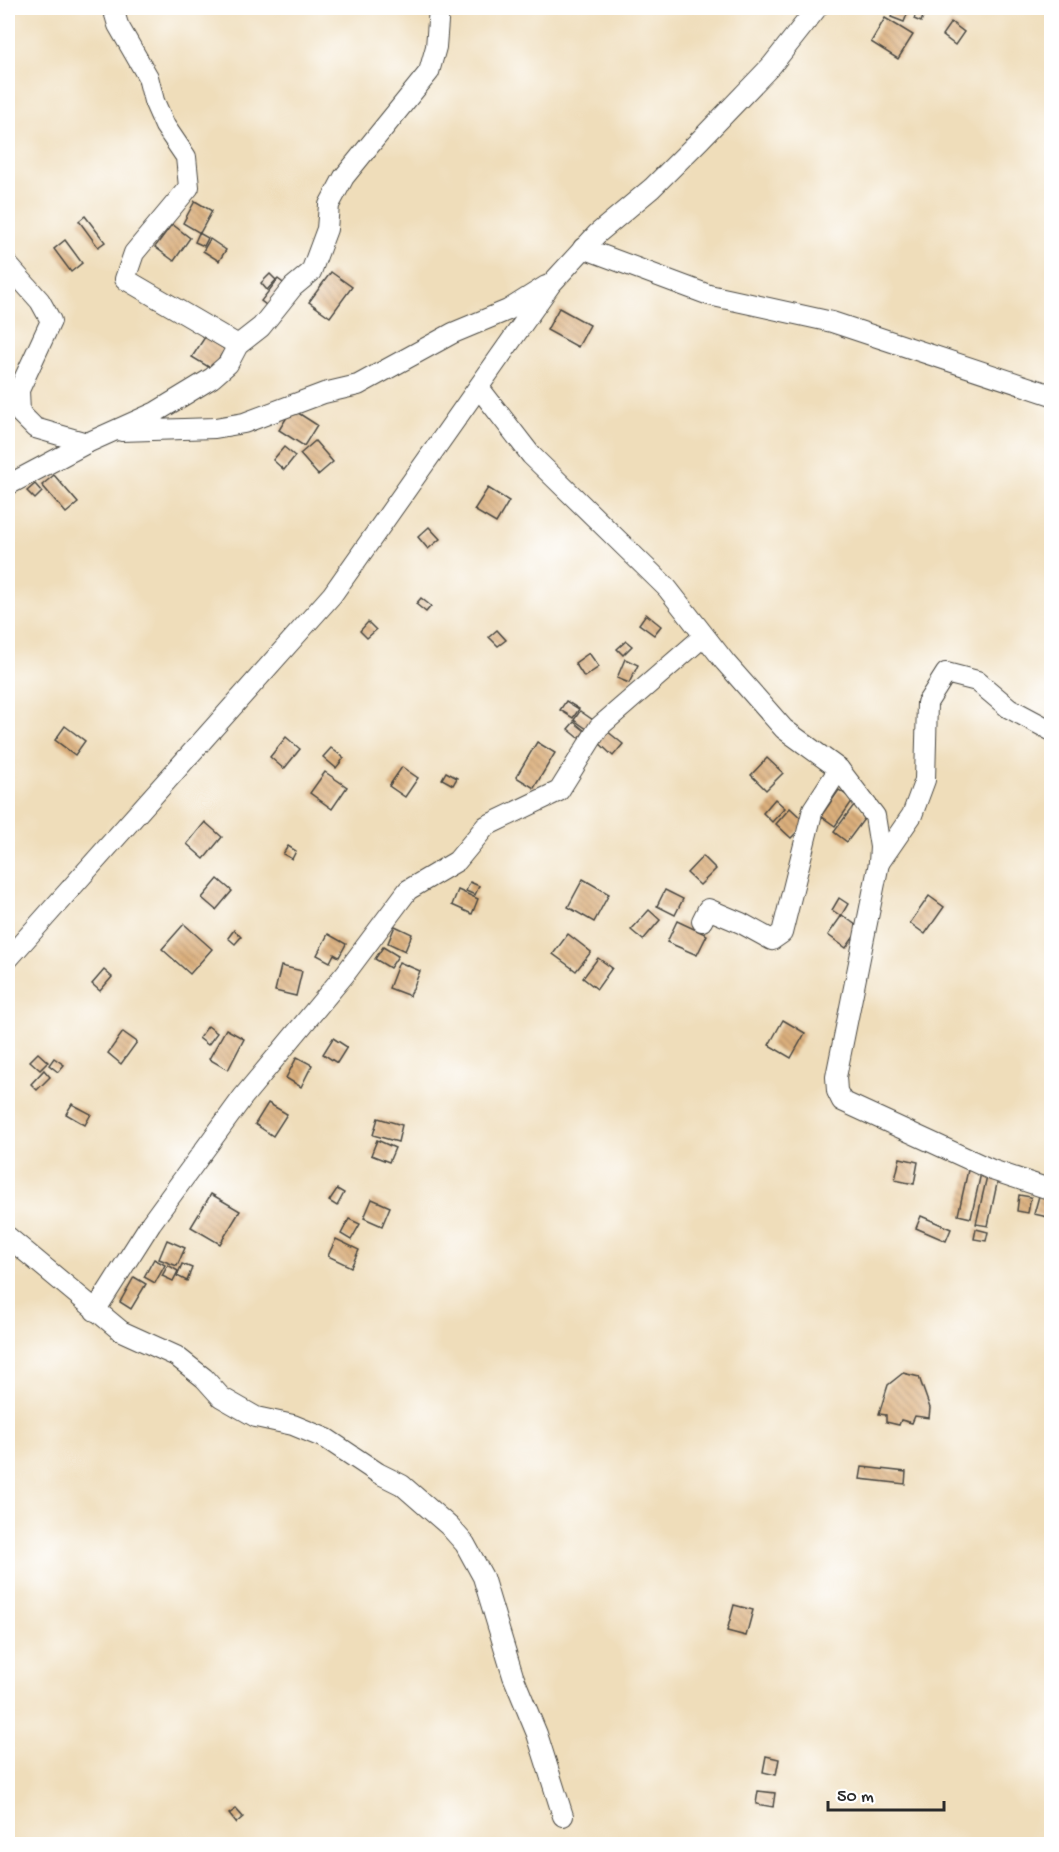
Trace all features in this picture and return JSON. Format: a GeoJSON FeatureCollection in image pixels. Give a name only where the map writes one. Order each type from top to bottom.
{"type":"FeatureCollection","features":[{"type":"Feature","properties":{"kind":"street"},"geometry":{"type":"LineString","coordinates":[[113,8],[118,25],[148,77],[154,101],[165,126],[186,157],[189,187],[134,254],[125,279],[238,345]]}},
{"type":"Feature","properties":{"kind":"street"},"geometry":{"type":"LineString","coordinates":[[8,484],[87,443],[156,412],[212,378],[228,364],[238,345],[261,327],[293,288],[311,272],[327,229],[329,205],[344,177],[429,72],[436,47],[439,8]]}},
{"type":"Feature","properties":{"kind":"street"},"geometry":{"type":"LineString","coordinates":[[8,959],[332,595],[480,389],[552,284],[583,248],[621,212],[652,188],[700,141],[772,65],[817,8]]}},
{"type":"Feature","properties":{"kind":"street"},"geometry":{"type":"LineString","coordinates":[[583,248],[709,295],[832,322],[1052,395]]}},
{"type":"Feature","properties":{"kind":"street"},"geometry":{"type":"LineString","coordinates":[[8,265],[40,301],[51,321],[19,390],[20,413],[35,428],[87,443]]}},
{"type":"Feature","properties":{"kind":"street"},"geometry":{"type":"LineString","coordinates":[[111,432],[194,429],[244,423],[324,393],[358,385],[453,333],[508,310],[552,284]]}},
{"type":"Feature","properties":{"kind":"street"},"geometry":{"type":"LineString","coordinates":[[480,389],[531,455],[667,588],[704,636],[784,729],[839,769],[875,816],[880,847],[879,862],[836,1077],[837,1091],[842,1101],[992,1170],[1052,1190]]}},
{"type":"Feature","properties":{"kind":"street"},"geometry":{"type":"LineString","coordinates":[[95,1311],[151,1223],[243,1097],[345,974],[408,890],[457,861],[486,826],[559,791],[599,727],[704,636]]}},
{"type":"Feature","properties":{"kind":"street"},"geometry":{"type":"LineString","coordinates":[[879,862],[912,815],[926,780],[927,703],[946,673],[977,681],[1009,708],[1052,731]]}},
{"type":"Feature","properties":{"kind":"street"},"geometry":{"type":"LineString","coordinates":[[702,921],[708,909],[741,922],[772,940],[782,933],[813,809],[839,769]]}},
{"type":"Feature","properties":{"kind":"street"},"geometry":{"type":"LineString","coordinates":[[8,1237],[120,1330],[176,1356],[204,1378],[221,1397],[255,1417],[293,1425],[337,1445],[378,1473],[402,1485],[449,1526],[465,1544],[483,1577],[513,1676],[537,1734],[563,1816]]}},
{"type":"Feature","properties":{"kind":"building"},"geometry":{"type":"Polygon","coordinates":[[[895,8],[905,8],[904,10],[908,12],[904,22],[891,17],[895,8]]]}},
{"type":"Feature","properties":{"kind":"building"},"geometry":{"type":"Polygon","coordinates":[[[918,8],[926,9],[921,22],[914,19],[918,8]]]}},
{"type":"Feature","properties":{"kind":"building"},"geometry":{"type":"Polygon","coordinates":[[[885,18],[913,35],[898,59],[871,42],[885,18]]]}},
{"type":"Feature","properties":{"kind":"building"},"geometry":{"type":"Polygon","coordinates":[[[951,22],[964,32],[955,45],[942,35],[951,22]]]}},
{"type":"Feature","properties":{"kind":"building"},"geometry":{"type":"Polygon","coordinates":[[[195,201],[212,211],[200,233],[183,223],[195,201]]]}},
{"type":"Feature","properties":{"kind":"building"},"geometry":{"type":"Polygon","coordinates":[[[85,216],[105,242],[98,247],[79,221],[85,216]]]}},
{"type":"Feature","properties":{"kind":"building"},"geometry":{"type":"Polygon","coordinates":[[[172,224],[190,238],[174,261],[155,247],[172,224]]]}},
{"type":"Feature","properties":{"kind":"building"},"geometry":{"type":"Polygon","coordinates":[[[199,233],[208,238],[204,246],[195,242],[199,233]]]}},
{"type":"Feature","properties":{"kind":"building"},"geometry":{"type":"Polygon","coordinates":[[[210,239],[226,250],[219,261],[203,251],[210,239]]]}},
{"type":"Feature","properties":{"kind":"building"},"geometry":{"type":"Polygon","coordinates":[[[65,240],[82,263],[71,272],[54,249],[65,240]]]}},
{"type":"Feature","properties":{"kind":"building"},"geometry":{"type":"Polygon","coordinates":[[[331,272],[352,287],[330,317],[309,302],[331,272]]]}},
{"type":"Feature","properties":{"kind":"building"},"geometry":{"type":"Polygon","coordinates":[[[270,274],[276,280],[267,290],[261,283],[270,274]]]}},
{"type":"Feature","properties":{"kind":"building"},"geometry":{"type":"Polygon","coordinates":[[[278,279],[287,286],[270,308],[261,301],[278,279]]]}},
{"type":"Feature","properties":{"kind":"building"},"geometry":{"type":"Polygon","coordinates":[[[559,308],[590,325],[578,347],[547,330],[559,308]]]}},
{"type":"Feature","properties":{"kind":"building"},"geometry":{"type":"Polygon","coordinates":[[[205,337],[225,349],[212,369],[192,357],[205,337]]]}},
{"type":"Feature","properties":{"kind":"building"},"geometry":{"type":"Polygon","coordinates":[[[292,409],[317,425],[304,446],[279,430],[292,409]]]}},
{"type":"Feature","properties":{"kind":"building"},"geometry":{"type":"Polygon","coordinates":[[[315,441],[333,462],[318,475],[300,454],[315,441]]]}},
{"type":"Feature","properties":{"kind":"building"},"geometry":{"type":"Polygon","coordinates":[[[284,447],[295,456],[284,470],[273,460],[284,447]]]}},
{"type":"Feature","properties":{"kind":"building"},"geometry":{"type":"Polygon","coordinates":[[[54,475],[78,503],[66,513],[42,485],[54,475]]]}},
{"type":"Feature","properties":{"kind":"building"},"geometry":{"type":"Polygon","coordinates":[[[35,484],[42,492],[35,499],[27,491],[35,484]]]}},
{"type":"Feature","properties":{"kind":"building"},"geometry":{"type":"Polygon","coordinates":[[[488,488],[509,501],[496,523],[474,510],[488,488]]]}},
{"type":"Feature","properties":{"kind":"building"},"geometry":{"type":"Polygon","coordinates":[[[429,527],[440,539],[428,549],[418,537],[429,527]]]}},
{"type":"Feature","properties":{"kind":"building"},"geometry":{"type":"Polygon","coordinates":[[[421,598],[431,606],[426,612],[416,604],[421,598]]]}},
{"type":"Feature","properties":{"kind":"building"},"geometry":{"type":"Polygon","coordinates":[[[646,614],[661,626],[654,635],[639,624],[646,614]]]}},
{"type":"Feature","properties":{"kind":"building"},"geometry":{"type":"Polygon","coordinates":[[[368,622],[376,630],[367,638],[360,631],[368,622]]]}},
{"type":"Feature","properties":{"kind":"building"},"geometry":{"type":"Polygon","coordinates":[[[497,630],[506,640],[498,646],[489,637],[497,630]]]}},
{"type":"Feature","properties":{"kind":"building"},"geometry":{"type":"Polygon","coordinates":[[[626,641],[632,646],[623,655],[617,649],[626,641]]]}},
{"type":"Feature","properties":{"kind":"building"},"geometry":{"type":"Polygon","coordinates":[[[589,653],[599,667],[584,677],[575,663],[589,653]]]}},
{"type":"Feature","properties":{"kind":"building"},"geometry":{"type":"Polygon","coordinates":[[[625,659],[638,665],[629,683],[617,678],[625,659]]]}},
{"type":"Feature","properties":{"kind":"building"},"geometry":{"type":"Polygon","coordinates":[[[566,701],[579,709],[573,718],[560,710],[566,701]]]}},
{"type":"Feature","properties":{"kind":"building"},"geometry":{"type":"Polygon","coordinates":[[[580,711],[593,720],[587,729],[574,720],[580,711]]]}},
{"type":"Feature","properties":{"kind":"building"},"geometry":{"type":"Polygon","coordinates":[[[574,722],[585,731],[579,738],[568,729],[574,722]]]}},
{"type":"Feature","properties":{"kind":"building"},"geometry":{"type":"Polygon","coordinates":[[[65,726],[85,741],[75,755],[55,740],[65,726]]]}},
{"type":"Feature","properties":{"kind":"building"},"geometry":{"type":"Polygon","coordinates":[[[607,731],[623,744],[613,756],[598,742],[607,731]]]}},
{"type":"Feature","properties":{"kind":"building"},"geometry":{"type":"Polygon","coordinates":[[[286,737],[300,749],[284,769],[270,757],[286,737]]]}},
{"type":"Feature","properties":{"kind":"building"},"geometry":{"type":"Polygon","coordinates":[[[537,742],[555,753],[534,788],[516,777],[537,742]]]}},
{"type":"Feature","properties":{"kind":"building"},"geometry":{"type":"Polygon","coordinates":[[[331,748],[344,758],[336,768],[323,757],[331,748]]]}},
{"type":"Feature","properties":{"kind":"building"},"geometry":{"type":"Polygon","coordinates":[[[767,758],[783,773],[766,790],[751,775],[767,758]]]}},
{"type":"Feature","properties":{"kind":"building"},"geometry":{"type":"Polygon","coordinates":[[[402,767],[418,778],[405,797],[389,786],[402,767]]]}},
{"type":"Feature","properties":{"kind":"building"},"geometry":{"type":"Polygon","coordinates":[[[325,772],[347,787],[332,809],[310,793],[325,772]]]}},
{"type":"Feature","properties":{"kind":"building"},"geometry":{"type":"Polygon","coordinates":[[[446,772],[457,778],[453,785],[442,779],[446,772]]]}},
{"type":"Feature","properties":{"kind":"building"},"geometry":{"type":"Polygon","coordinates":[[[839,790],[853,800],[835,826],[821,816],[839,790]]]}},
{"type":"Feature","properties":{"kind":"building"},"geometry":{"type":"Polygon","coordinates":[[[775,799],[785,808],[772,822],[763,813],[775,799]]]}},
{"type":"Feature","properties":{"kind":"building"},"geometry":{"type":"Polygon","coordinates":[[[854,805],[867,815],[847,842],[834,832],[854,805]]]}},
{"type":"Feature","properties":{"kind":"building"},"geometry":{"type":"Polygon","coordinates":[[[790,808],[806,823],[791,838],[776,824],[790,808]]]}},
{"type":"Feature","properties":{"kind":"building"},"geometry":{"type":"Polygon","coordinates":[[[205,822],[222,837],[204,859],[187,844],[205,822]]]}},
{"type":"Feature","properties":{"kind":"building"},"geometry":{"type":"Polygon","coordinates":[[[288,846],[296,851],[292,859],[283,854],[288,846]]]}},
{"type":"Feature","properties":{"kind":"building"},"geometry":{"type":"Polygon","coordinates":[[[703,856],[716,869],[700,885],[687,873],[703,856]]]}},
{"type":"Feature","properties":{"kind":"building"},"geometry":{"type":"Polygon","coordinates":[[[218,879],[232,891],[216,910],[202,898],[218,879]]]}},
{"type":"Feature","properties":{"kind":"building"},"geometry":{"type":"Polygon","coordinates":[[[583,879],[609,894],[594,922],[568,907],[583,879]]]}},
{"type":"Feature","properties":{"kind":"building"},"geometry":{"type":"Polygon","coordinates":[[[470,882],[479,886],[475,895],[466,891],[470,882]]]}},
{"type":"Feature","properties":{"kind":"building"},"geometry":{"type":"Polygon","coordinates":[[[458,890],[478,899],[472,914],[452,905],[458,890]]]}},
{"type":"Feature","properties":{"kind":"building"},"geometry":{"type":"Polygon","coordinates":[[[665,890],[683,899],[675,915],[657,906],[665,890]]]}},
{"type":"Feature","properties":{"kind":"building"},"geometry":{"type":"Polygon","coordinates":[[[929,896],[944,907],[925,934],[910,923],[929,896]]]}},
{"type":"Feature","properties":{"kind":"building"},"geometry":{"type":"Polygon","coordinates":[[[839,898],[848,904],[841,916],[832,910],[839,898]]]}},
{"type":"Feature","properties":{"kind":"building"},"geometry":{"type":"Polygon","coordinates":[[[649,910],[660,920],[643,940],[631,930],[649,910]]]}},
{"type":"Feature","properties":{"kind":"building"},"geometry":{"type":"Polygon","coordinates":[[[842,915],[860,928],[846,948],[828,935],[842,915]]]}},
{"type":"Feature","properties":{"kind":"building"},"geometry":{"type":"Polygon","coordinates":[[[677,921],[707,935],[697,955],[667,942],[677,921]]]}},
{"type":"Feature","properties":{"kind":"building"},"geometry":{"type":"Polygon","coordinates":[[[184,924],[212,949],[190,974],[162,949],[184,924]]]}},
{"type":"Feature","properties":{"kind":"building"},"geometry":{"type":"Polygon","coordinates":[[[395,926],[412,934],[405,951],[388,943],[395,926]]]}},
{"type":"Feature","properties":{"kind":"building"},"geometry":{"type":"Polygon","coordinates":[[[234,930],[241,937],[235,944],[228,938],[234,930]]]}},
{"type":"Feature","properties":{"kind":"building"},"geometry":{"type":"Polygon","coordinates":[[[328,934],[346,944],[339,957],[334,954],[330,962],[317,955],[328,934]]]}},
{"type":"Feature","properties":{"kind":"building"},"geometry":{"type":"Polygon","coordinates":[[[568,934],[591,952],[576,971],[553,954],[568,934]]]}},
{"type":"Feature","properties":{"kind":"building"},"geometry":{"type":"Polygon","coordinates":[[[383,947],[398,956],[390,968],[375,959],[383,947]]]}},
{"type":"Feature","properties":{"kind":"building"},"geometry":{"type":"Polygon","coordinates":[[[598,958],[612,968],[597,989],[583,978],[598,958]]]}},
{"type":"Feature","properties":{"kind":"building"},"geometry":{"type":"Polygon","coordinates":[[[399,962],[420,971],[410,996],[389,988],[399,962]]]}},
{"type":"Feature","properties":{"kind":"building"},"geometry":{"type":"Polygon","coordinates":[[[281,966],[302,971],[296,996],[275,991],[281,966]]]}},
{"type":"Feature","properties":{"kind":"building"},"geometry":{"type":"Polygon","coordinates":[[[104,970],[112,977],[100,991],[92,984],[104,970]]]}},
{"type":"Feature","properties":{"kind":"building"},"geometry":{"type":"Polygon","coordinates":[[[783,1020],[805,1033],[791,1058],[769,1045],[783,1020]]]}},
{"type":"Feature","properties":{"kind":"building"},"geometry":{"type":"Polygon","coordinates":[[[208,1026],[217,1033],[208,1045],[199,1038],[208,1026]]]}},
{"type":"Feature","properties":{"kind":"building"},"geometry":{"type":"Polygon","coordinates":[[[226,1029],[244,1039],[228,1070],[209,1059],[226,1029]]]}},
{"type":"Feature","properties":{"kind":"building"},"geometry":{"type":"Polygon","coordinates":[[[123,1032],[137,1042],[121,1064],[108,1053],[123,1032]]]}},
{"type":"Feature","properties":{"kind":"building"},"geometry":{"type":"Polygon","coordinates":[[[333,1038],[347,1047],[337,1063],[323,1054],[333,1038]]]}},
{"type":"Feature","properties":{"kind":"building"},"geometry":{"type":"Polygon","coordinates":[[[38,1053],[48,1062],[40,1070],[30,1061],[38,1053]]]}},
{"type":"Feature","properties":{"kind":"building"},"geometry":{"type":"Polygon","coordinates":[[[297,1057],[312,1065],[301,1087],[286,1078],[297,1057]]]}},
{"type":"Feature","properties":{"kind":"building"},"geometry":{"type":"Polygon","coordinates":[[[54,1058],[64,1065],[58,1072],[49,1065],[54,1058]]]}},
{"type":"Feature","properties":{"kind":"building"},"geometry":{"type":"Polygon","coordinates":[[[44,1070],[50,1077],[37,1090],[31,1084],[44,1070]]]}},
{"type":"Feature","properties":{"kind":"building"},"geometry":{"type":"Polygon","coordinates":[[[268,1103],[287,1114],[273,1136],[255,1124],[268,1103]]]}},
{"type":"Feature","properties":{"kind":"building"},"geometry":{"type":"Polygon","coordinates":[[[72,1104],[91,1114],[85,1125],[66,1114],[72,1104]]]}},
{"type":"Feature","properties":{"kind":"building"},"geometry":{"type":"Polygon","coordinates":[[[378,1118],[402,1125],[398,1142],[373,1135],[378,1118]]]}},
{"type":"Feature","properties":{"kind":"building"},"geometry":{"type":"Polygon","coordinates":[[[377,1140],[395,1148],[389,1162],[371,1155],[377,1140]]]}},
{"type":"Feature","properties":{"kind":"building"},"geometry":{"type":"Polygon","coordinates":[[[900,1158],[918,1162],[914,1184],[895,1180],[900,1158]]]}},
{"type":"Feature","properties":{"kind":"building"},"geometry":{"type":"Polygon","coordinates":[[[968,1170],[981,1173],[971,1218],[958,1215],[968,1170]]]}},
{"type":"Feature","properties":{"kind":"building"},"geometry":{"type":"Polygon","coordinates":[[[987,1176],[998,1179],[988,1226],[976,1224],[987,1176]]]}},
{"type":"Feature","properties":{"kind":"building"},"geometry":{"type":"Polygon","coordinates":[[[337,1189],[344,1193],[337,1206],[329,1201],[337,1189]]]}},
{"type":"Feature","properties":{"kind":"building"},"geometry":{"type":"Polygon","coordinates":[[[211,1194],[240,1211],[220,1244],[191,1227],[211,1194]]]}},
{"type":"Feature","properties":{"kind":"building"},"geometry":{"type":"Polygon","coordinates":[[[1019,1195],[1031,1197],[1028,1213],[1017,1211],[1019,1195]]]}},
{"type":"Feature","properties":{"kind":"building"},"geometry":{"type":"Polygon","coordinates":[[[1039,1196],[1052,1199],[1052,1218],[1034,1214],[1039,1196]]]}},
{"type":"Feature","properties":{"kind":"building"},"geometry":{"type":"Polygon","coordinates":[[[372,1199],[390,1207],[382,1226],[364,1218],[372,1199]]]}},
{"type":"Feature","properties":{"kind":"building"},"geometry":{"type":"Polygon","coordinates":[[[921,1216],[951,1229],[946,1241],[916,1228],[921,1216]]]}},
{"type":"Feature","properties":{"kind":"building"},"geometry":{"type":"Polygon","coordinates":[[[349,1219],[360,1224],[351,1240],[341,1234],[349,1219]]]}},
{"type":"Feature","properties":{"kind":"building"},"geometry":{"type":"Polygon","coordinates":[[[976,1229],[988,1232],[986,1241],[974,1239],[976,1229]]]}},
{"type":"Feature","properties":{"kind":"building"},"geometry":{"type":"Polygon","coordinates":[[[336,1239],[359,1250],[351,1267],[328,1256],[336,1239]]]}},
{"type":"Feature","properties":{"kind":"building"},"geometry":{"type":"Polygon","coordinates":[[[167,1240],[185,1248],[177,1266],[159,1259],[167,1240]]]}},
{"type":"Feature","properties":{"kind":"building"},"geometry":{"type":"Polygon","coordinates":[[[154,1259],[165,1265],[155,1283],[144,1277],[154,1259]]]}},
{"type":"Feature","properties":{"kind":"building"},"geometry":{"type":"Polygon","coordinates":[[[182,1264],[192,1268],[187,1281],[177,1276],[182,1264]]]}},
{"type":"Feature","properties":{"kind":"building"},"geometry":{"type":"Polygon","coordinates":[[[168,1265],[178,1271],[173,1281],[162,1276],[168,1265]]]}},
{"type":"Feature","properties":{"kind":"building"},"geometry":{"type":"Polygon","coordinates":[[[134,1277],[146,1284],[131,1309],[120,1302],[134,1277]]]}},
{"type":"Feature","properties":{"kind":"building"},"geometry":{"type":"Polygon","coordinates":[[[903,1373],[919,1377],[930,1408],[929,1418],[915,1416],[912,1423],[901,1420],[899,1425],[886,1422],[886,1415],[879,1414],[888,1385],[903,1373]]]}},
{"type":"Feature","properties":{"kind":"building"},"geometry":{"type":"Polygon","coordinates":[[[862,1467],[906,1472],[905,1484],[860,1479],[862,1467]]]}},
{"type":"Feature","properties":{"kind":"building"},"geometry":{"type":"Polygon","coordinates":[[[734,1605],[753,1610],[746,1636],[727,1631],[734,1605]]]}},
{"type":"Feature","properties":{"kind":"building"},"geometry":{"type":"Polygon","coordinates":[[[766,1756],[779,1759],[776,1775],[763,1772],[766,1756]]]}},
{"type":"Feature","properties":{"kind":"building"},"geometry":{"type":"Polygon","coordinates":[[[758,1791],[775,1793],[773,1807],[756,1804],[758,1791]]]}},
{"type":"Feature","properties":{"kind":"building"},"geometry":{"type":"Polygon","coordinates":[[[236,1809],[243,1817],[236,1823],[229,1814],[236,1809]]]}}]}
